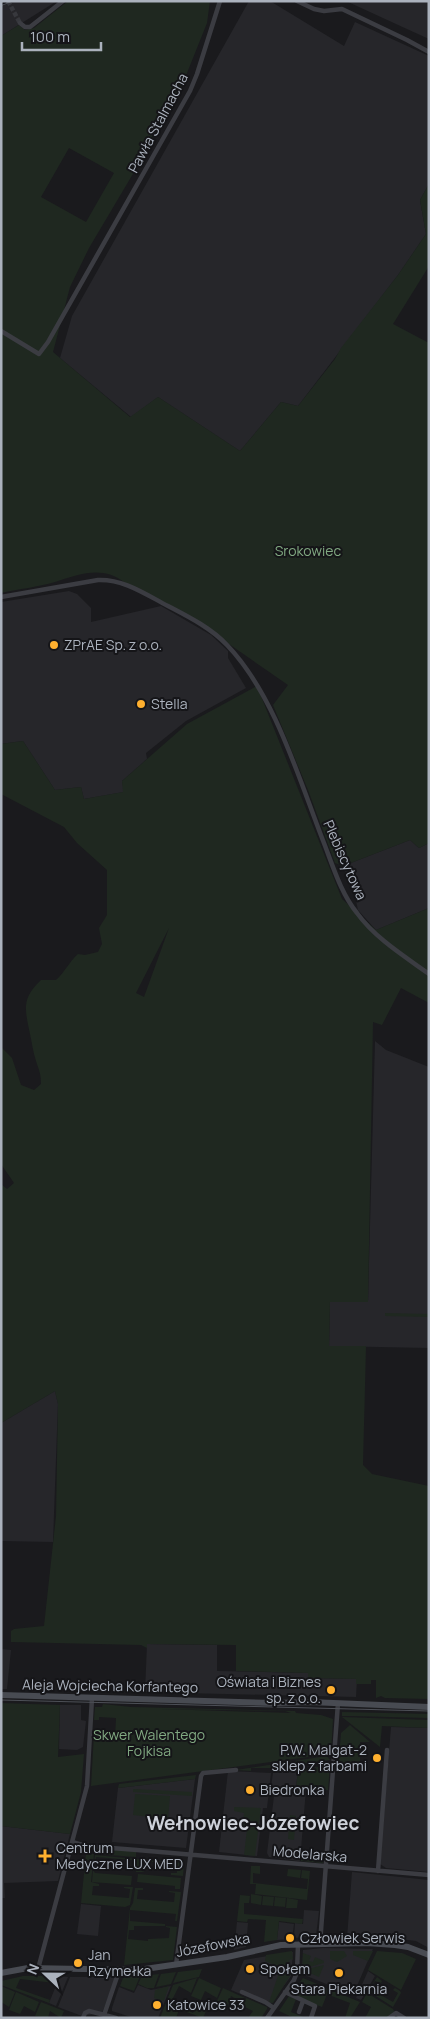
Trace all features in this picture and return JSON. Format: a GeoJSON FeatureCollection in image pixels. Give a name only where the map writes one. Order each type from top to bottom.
{"type":"FeatureCollection","features":[{"type":"Feature","properties":{"kind":"street"},"geometry":{"type":"LineString","coordinates":[[20,23],[25,27],[30,27],[63,1]]}},
{"type":"Feature","properties":{"kind":"street","name":"Pawła Stalmacha"},"geometry":{"type":"LineString","coordinates":[[1,331],[39,354],[62,318],[190,91],[220,1]]}},
{"type":"Feature","properties":{"kind":"street"},"geometry":{"type":"LineString","coordinates":[[297,1],[314,9],[324,11],[342,9],[429,52]]}},
{"type":"Feature","properties":{"kind":"street","name":"Plebiscytowa"},"geometry":{"type":"LineString","coordinates":[[1,597],[106,579],[125,584],[198,622],[228,645],[257,686],[276,721],[334,868],[357,913],[378,936],[429,974]]}},
{"type":"Feature","properties":{"kind":"street","name":"Aleja Wojciecha Korfantego"},"geometry":{"type":"LineString","coordinates":[[1,1695],[429,1707]]}},
{"type":"Feature","properties":{"kind":"street"},"geometry":{"type":"LineString","coordinates":[[38,1969],[87,1786],[92,1698]]}},
{"type":"Feature","properties":{"kind":"street"},"geometry":{"type":"LineString","coordinates":[[320,1944],[338,1703]]}},
{"type":"Feature","properties":{"kind":"street"},"geometry":{"type":"LineString","coordinates":[[378,1871],[387,1750]]}},
{"type":"Feature","properties":{"kind":"street"},"geometry":{"type":"LineString","coordinates":[[176,1965],[202,1774],[236,1770]]}},
{"type":"Feature","properties":{"kind":"street","name":"Modelarska"},"geometry":{"type":"LineString","coordinates":[[72,1842],[86,1846],[429,1875]]}},
{"type":"Feature","properties":{"kind":"street"},"geometry":{"type":"LineString","coordinates":[[268,2018],[297,1972],[298,1944]]}},
{"type":"Feature","properties":{"kind":"street","name":"Józefowska"},"geometry":{"type":"LineString","coordinates":[[1,1973],[22,1969],[119,1971],[176,1965],[298,1944],[395,1945],[414,1949],[429,1955]]}},
{"type":"Feature","properties":{"kind":"street"},"geometry":{"type":"LineString","coordinates":[[104,2014],[119,1971]]}},
{"type":"Feature","properties":{"kind":"street"},"geometry":{"type":"LineString","coordinates":[[242,1992],[266,2002],[274,2008]]}},
{"type":"Feature","properties":{"kind":"street"},"geometry":{"type":"LineString","coordinates":[[285,1992],[315,2007],[311,2018]]}},
{"type":"Feature","properties":{"kind":"street"},"geometry":{"type":"LineString","coordinates":[[299,2012],[303,2001]]}},
{"type":"Feature","properties":{"kind":"street"},"geometry":{"type":"LineString","coordinates":[[83,2018],[88,2011],[116,2018]]}},
{"type":"Feature","properties":{"kind":"street"},"geometry":{"type":"LineString","coordinates":[[389,2018],[396,2013],[404,2018]]}},
{"type":"Feature","properties":{"kind":"shaded area"},"geometry":{"type":"Polygon","coordinates":[[[1,1],[57,1],[1,36],[1,1]]]}},
{"type":"Feature","properties":{"kind":"shaded area"},"geometry":{"type":"Polygon","coordinates":[[[249,1],[270,1],[344,46],[355,22],[429,56],[429,184],[420,200],[426,234],[398,275],[298,406],[281,402],[240,451],[158,397],[131,417],[60,358],[72,316],[249,1]]]}},
{"type":"Feature","properties":{"kind":"shaded area"},"geometry":{"type":"Polygon","coordinates":[[[346,1],[429,1],[429,39],[396,24],[346,1]]]}},
{"type":"Feature","properties":{"kind":"shaded area"},"geometry":{"type":"Polygon","coordinates":[[[69,591],[77,594],[91,608],[91,622],[161,606],[211,635],[228,651],[228,658],[246,688],[186,721],[146,753],[147,759],[122,781],[124,792],[84,799],[81,787],[55,790],[23,741],[1,744],[1,602],[69,591]]]}},
{"type":"Feature","properties":{"kind":"shaded area"},"geometry":{"type":"Polygon","coordinates":[[[410,840],[419,848],[429,843],[429,908],[376,930],[358,910],[354,892],[343,866],[410,840]]]}},
{"type":"Feature","properties":{"kind":"shaded area"},"geometry":{"type":"Polygon","coordinates":[[[375,1041],[386,1050],[429,1067],[429,1348],[329,1346],[330,1302],[368,1301],[375,1041]]]}},
{"type":"Feature","properties":{"kind":"shaded area"},"geometry":{"type":"Polygon","coordinates":[[[55,1391],[58,1404],[53,1542],[1,1541],[1,1423],[55,1391]]]}},
{"type":"Feature","properties":{"kind":"shaded area"},"geometry":{"type":"Polygon","coordinates":[[[147,1644],[217,1645],[217,1671],[308,1673],[308,1681],[311,1678],[357,1679],[356,1697],[145,1692],[147,1644]]]}},
{"type":"Feature","properties":{"kind":"shaded area"},"geometry":{"type":"Polygon","coordinates":[[[1,1649],[11,1650],[7,1689],[1,1689],[1,1649]]]}},
{"type":"Feature","properties":{"kind":"shaded area"},"geometry":{"type":"Polygon","coordinates":[[[60,1705],[81,1705],[81,1720],[86,1721],[83,1747],[77,1750],[59,1749],[60,1705]]]}},
{"type":"Feature","properties":{"kind":"shaded area"},"geometry":{"type":"Polygon","coordinates":[[[391,1727],[429,1728],[429,1872],[386,1868],[380,1864],[391,1727]]]}},
{"type":"Feature","properties":{"kind":"shaded area"},"geometry":{"type":"Polygon","coordinates":[[[298,1770],[296,1788],[306,1789],[300,1861],[269,1857],[267,1853],[275,1788],[271,1787],[273,1773],[298,1770]]]}},
{"type":"Feature","properties":{"kind":"shaded area"},"geometry":{"type":"Polygon","coordinates":[[[228,1771],[271,1773],[267,1808],[263,1808],[257,1856],[219,1852],[228,1771]]]}},
{"type":"Feature","properties":{"kind":"shaded area"},"geometry":{"type":"Polygon","coordinates":[[[195,1779],[186,1848],[112,1842],[118,1788],[195,1779]]]}},
{"type":"Feature","properties":{"kind":"shaded area"},"geometry":{"type":"Polygon","coordinates":[[[1,1826],[70,1834],[58,1881],[4,1883],[5,1898],[1,1898],[1,1826]]]}},
{"type":"Feature","properties":{"kind":"shaded area"},"geometry":{"type":"Polygon","coordinates":[[[352,1872],[429,1880],[429,1948],[416,1941],[370,1935],[369,1937],[347,1938],[352,1872]]]}},
{"type":"Feature","properties":{"kind":"shaded area"},"geometry":{"type":"Polygon","coordinates":[[[81,1904],[101,1906],[98,1936],[77,1934],[81,1904]]]}},
{"type":"Feature","properties":{"kind":"shaded area"},"geometry":{"type":"Polygon","coordinates":[[[304,1910],[319,1911],[316,1936],[294,1938],[295,1923],[303,1924],[304,1910]]]}},
{"type":"Feature","properties":{"kind":"shaded area"},"geometry":{"type":"Polygon","coordinates":[[[237,1922],[248,1923],[246,1947],[234,1950],[237,1922]]]}},
{"type":"Feature","properties":{"kind":"shaded area"},"geometry":{"type":"Polygon","coordinates":[[[279,1922],[294,1924],[292,1939],[277,1940],[279,1922]]]}},
{"type":"Feature","properties":{"kind":"shaded area"},"geometry":{"type":"Polygon","coordinates":[[[323,1948],[373,1949],[353,1995],[302,1974],[303,1950],[323,1948]]]}},
{"type":"Feature","properties":{"kind":"shaded area"},"geometry":{"type":"Polygon","coordinates":[[[293,1952],[291,1976],[269,2006],[231,1990],[244,1960],[293,1952]]]}},
{"type":"Feature","properties":{"kind":"shaded area"},"geometry":{"type":"Polygon","coordinates":[[[368,1971],[375,1976],[361,2000],[356,1998],[368,1971]]]}},
{"type":"Feature","properties":{"kind":"shaded area"},"geometry":{"type":"Polygon","coordinates":[[[60,1976],[68,1977],[56,2006],[49,2003],[60,1976]]]}},
{"type":"Feature","properties":{"kind":"shaded area"},"geometry":{"type":"Polygon","coordinates":[[[70,1977],[116,1977],[102,2013],[82,2016],[58,2007],[70,1977]]]}},
{"type":"Feature","properties":{"kind":"shaded area"},"geometry":{"type":"Polygon","coordinates":[[[138,1985],[151,1990],[171,1986],[158,2018],[134,2018],[112,2011],[119,1987],[134,1993],[138,1985]]]}},
{"type":"Feature","properties":{"kind":"green space","name":"Srokowiec"},"geometry":{"type":"Polygon","coordinates":[[[68,1],[210,1],[207,23],[175,103],[89,248],[70,287],[53,352],[130,417],[158,397],[240,451],[281,402],[298,406],[398,275],[426,234],[420,200],[429,184],[429,266],[393,324],[429,343],[429,843],[419,848],[410,840],[343,866],[335,863],[308,790],[273,705],[288,685],[203,626],[117,577],[108,574],[82,574],[49,584],[1,593],[1,36],[19,25],[25,30],[34,28],[68,1]],[[69,148],[41,197],[86,222],[114,173],[69,148]]]}},
{"type":"Feature","properties":{"kind":"green space"},"geometry":{"type":"Polygon","coordinates":[[[257,686],[342,899],[376,930],[429,908],[429,1003],[401,988],[382,1025],[373,1022],[368,1302],[330,1302],[329,1346],[366,1346],[363,1465],[372,1474],[429,1486],[429,1699],[385,1698],[381,1696],[376,1698],[376,1680],[371,1680],[371,1684],[356,1684],[356,1679],[312,1678],[311,1682],[308,1682],[308,1673],[236,1671],[236,1645],[147,1644],[147,1648],[141,1645],[11,1642],[11,1631],[14,1629],[44,1626],[56,1516],[58,1404],[55,1391],[1,1423],[1,1184],[7,1189],[14,1183],[1,1164],[1,1047],[12,1058],[21,1085],[34,1090],[41,1084],[27,1018],[27,999],[41,980],[56,980],[78,954],[85,955],[98,952],[102,944],[99,928],[107,915],[107,870],[77,843],[64,827],[1,794],[1,744],[23,741],[55,790],[81,787],[84,799],[123,792],[122,781],[187,724],[257,686]],[[169,928],[136,993],[144,997],[169,928]]]}},
{"type":"Feature","properties":{"kind":"green space"},"geometry":{"type":"Polygon","coordinates":[[[385,1313],[429,1314],[429,1317],[385,1316],[385,1313]]]}},
{"type":"Feature","properties":{"kind":"green space"},"geometry":{"type":"Polygon","coordinates":[[[1,1703],[60,1705],[58,1757],[84,1754],[81,1792],[70,1834],[1,1826],[1,1703]]]}},
{"type":"Feature","properties":{"kind":"green space","name":"Skwer Walentego Fojkisa"},"geometry":{"type":"Polygon","coordinates":[[[103,1704],[131,1707],[295,1711],[296,1713],[321,1715],[333,1719],[331,1754],[91,1786],[94,1734],[98,1734],[98,1738],[115,1739],[116,1718],[99,1717],[99,1720],[94,1720],[95,1707],[102,1707],[103,1704]],[[160,1709],[291,1713],[285,1711],[160,1709]]]}},
{"type":"Feature","properties":{"kind":"green space"},"geometry":{"type":"Polygon","coordinates":[[[342,1712],[429,1714],[429,1718],[342,1716],[342,1712]]]}},
{"type":"Feature","properties":{"kind":"green space"},"geometry":{"type":"Polygon","coordinates":[[[342,1717],[429,1720],[429,1728],[382,1726],[380,1747],[342,1717]]]}},
{"type":"Feature","properties":{"kind":"green space"},"geometry":{"type":"Polygon","coordinates":[[[350,1725],[370,1742],[360,1742],[360,1773],[338,1771],[341,1733],[350,1725]]]}},
{"type":"Feature","properties":{"kind":"green space"},"geometry":{"type":"Polygon","coordinates":[[[327,1756],[330,1760],[272,1768],[251,1768],[251,1771],[236,1770],[327,1756]]]}},
{"type":"Feature","properties":{"kind":"green space"},"geometry":{"type":"Polygon","coordinates":[[[330,1765],[328,1790],[296,1789],[298,1770],[330,1765]]]}},
{"type":"Feature","properties":{"kind":"green space"},"geometry":{"type":"Polygon","coordinates":[[[196,1775],[195,1779],[118,1788],[119,1784],[196,1775]]]}},
{"type":"Feature","properties":{"kind":"green space"},"geometry":{"type":"Polygon","coordinates":[[[133,1789],[192,1792],[192,1796],[133,1792],[133,1789]]]}},
{"type":"Feature","properties":{"kind":"green space"},"geometry":{"type":"Polygon","coordinates":[[[135,1794],[170,1796],[168,1819],[133,1815],[135,1794]]]}},
{"type":"Feature","properties":{"kind":"green space"},"geometry":{"type":"Polygon","coordinates":[[[234,1807],[261,1808],[255,1856],[244,1855],[247,1829],[242,1829],[244,1813],[234,1811],[234,1807]]]}},
{"type":"Feature","properties":{"kind":"green space"},"geometry":{"type":"Polygon","coordinates":[[[290,1815],[296,1816],[294,1840],[288,1839],[290,1815]]]}},
{"type":"Feature","properties":{"kind":"green space"},"geometry":{"type":"Polygon","coordinates":[[[96,1847],[136,1852],[136,1857],[95,1854],[96,1847]]]}},
{"type":"Feature","properties":{"kind":"green space"},"geometry":{"type":"Polygon","coordinates":[[[86,1854],[94,1854],[91,1882],[99,1884],[99,1886],[93,1886],[92,1895],[129,1898],[130,1889],[124,1887],[133,1887],[130,1905],[125,1907],[81,1903],[86,1854]]]}},
{"type":"Feature","properties":{"kind":"green space"},"geometry":{"type":"Polygon","coordinates":[[[95,1855],[136,1859],[134,1871],[126,1871],[126,1869],[132,1869],[132,1860],[96,1857],[95,1866],[100,1867],[100,1869],[94,1868],[95,1855]]]}},
{"type":"Feature","properties":{"kind":"green space"},"geometry":{"type":"Polygon","coordinates":[[[301,1855],[323,1857],[323,1863],[301,1861],[301,1855]]]}},
{"type":"Feature","properties":{"kind":"green space"},"geometry":{"type":"Polygon","coordinates":[[[137,1859],[184,1863],[183,1876],[171,1875],[171,1873],[177,1873],[177,1864],[140,1861],[139,1870],[145,1872],[136,1872],[137,1859]]]}},
{"type":"Feature","properties":{"kind":"green space"},"geometry":{"type":"Polygon","coordinates":[[[251,1866],[260,1866],[260,1874],[253,1873],[253,1883],[307,1889],[308,1879],[301,1878],[302,1870],[310,1871],[307,1900],[255,1894],[256,1884],[250,1884],[251,1866]]]}},
{"type":"Feature","properties":{"kind":"green space"},"geometry":{"type":"Polygon","coordinates":[[[288,1869],[301,1870],[300,1878],[287,1876],[288,1869]]]}},
{"type":"Feature","properties":{"kind":"green space"},"geometry":{"type":"Polygon","coordinates":[[[93,1870],[95,1873],[132,1876],[131,1885],[92,1882],[93,1870]]]}},
{"type":"Feature","properties":{"kind":"green space"},"geometry":{"type":"Polygon","coordinates":[[[138,1874],[181,1878],[180,1889],[175,1889],[175,1886],[137,1882],[138,1874]]]}},
{"type":"Feature","properties":{"kind":"green space"},"geometry":{"type":"Polygon","coordinates":[[[135,1888],[143,1888],[143,1890],[138,1890],[137,1899],[174,1902],[175,1893],[169,1891],[181,1892],[177,1921],[175,1921],[176,1914],[130,1910],[130,1921],[165,1924],[165,1926],[134,1926],[134,1930],[129,1930],[128,1939],[148,1941],[148,1939],[169,1938],[170,1928],[166,1926],[177,1927],[173,1960],[124,1965],[130,1908],[133,1903],[135,1888]]]}},
{"type":"Feature","properties":{"kind":"green space"},"geometry":{"type":"Polygon","coordinates":[[[251,1894],[262,1896],[261,1905],[251,1903],[251,1894]]]}},
{"type":"Feature","properties":{"kind":"green space"},"geometry":{"type":"Polygon","coordinates":[[[240,1895],[250,1896],[249,1903],[244,1903],[244,1914],[303,1919],[302,1924],[279,1921],[277,1940],[264,1942],[266,1920],[248,1919],[247,1922],[237,1921],[240,1895]]]}},
{"type":"Feature","properties":{"kind":"green space"},"geometry":{"type":"Polygon","coordinates":[[[263,1896],[274,1897],[273,1906],[262,1905],[263,1896]]]}},
{"type":"Feature","properties":{"kind":"green space"},"geometry":{"type":"Polygon","coordinates":[[[275,1897],[286,1898],[285,1907],[274,1906],[275,1897]]]}},
{"type":"Feature","properties":{"kind":"green space"},"geometry":{"type":"Polygon","coordinates":[[[287,1898],[298,1900],[297,1908],[286,1908],[287,1898]]]}},
{"type":"Feature","properties":{"kind":"green space"},"geometry":{"type":"Polygon","coordinates":[[[292,1951],[293,1960],[290,1959],[289,1962],[286,1962],[288,1967],[285,1969],[265,1961],[266,1955],[292,1951]]]}},
{"type":"Feature","properties":{"kind":"green space"},"geometry":{"type":"Polygon","coordinates":[[[330,1951],[344,1951],[347,1956],[337,1962],[330,1959],[330,1951]]]}},
{"type":"Feature","properties":{"kind":"green space"},"geometry":{"type":"Polygon","coordinates":[[[353,1951],[373,1951],[368,1961],[353,1955],[353,1951]]]}},
{"type":"Feature","properties":{"kind":"green space"},"geometry":{"type":"Polygon","coordinates":[[[377,1951],[402,1953],[416,1959],[401,1990],[368,1970],[377,1951]]]}},
{"type":"Feature","properties":{"kind":"green space"},"geometry":{"type":"Polygon","coordinates":[[[303,1953],[311,1956],[309,1961],[313,1962],[315,1957],[324,1961],[324,1963],[302,1969],[303,1953]]]}},
{"type":"Feature","properties":{"kind":"green space"},"geometry":{"type":"Polygon","coordinates":[[[324,1965],[319,1977],[303,1970],[324,1965]]]}},
{"type":"Feature","properties":{"kind":"green space"},"geometry":{"type":"Polygon","coordinates":[[[202,1969],[199,1977],[173,1983],[178,1972],[202,1969]]]}},
{"type":"Feature","properties":{"kind":"green space"},"geometry":{"type":"Polygon","coordinates":[[[283,1971],[291,1974],[273,2003],[269,2002],[279,1973],[283,1971]]]}},
{"type":"Feature","properties":{"kind":"green space"},"geometry":{"type":"Polygon","coordinates":[[[176,1972],[171,1984],[156,1987],[161,1974],[176,1972]]]}},
{"type":"Feature","properties":{"kind":"green space"},"geometry":{"type":"Polygon","coordinates":[[[159,1974],[154,1988],[147,1988],[138,1984],[142,1976],[159,1974]]]}},
{"type":"Feature","properties":{"kind":"green space"},"geometry":{"type":"Polygon","coordinates":[[[23,1976],[58,1976],[55,1983],[20,1979],[16,1988],[50,2000],[49,2003],[1,1985],[1,1981],[23,1976]]]}},
{"type":"Feature","properties":{"kind":"green space"},"geometry":{"type":"Polygon","coordinates":[[[140,1976],[134,1991],[120,1986],[123,1978],[140,1976]]]}},
{"type":"Feature","properties":{"kind":"green space"},"geometry":{"type":"Polygon","coordinates":[[[377,1977],[382,1981],[381,1983],[375,1981],[370,1989],[393,2002],[398,1993],[393,1990],[395,1988],[400,1991],[401,1993],[393,2007],[368,1991],[377,1977]]]}},
{"type":"Feature","properties":{"kind":"green space"},"geometry":{"type":"Polygon","coordinates":[[[197,1978],[191,1993],[179,1986],[172,2000],[181,2004],[176,2018],[160,2018],[173,1985],[197,1978]]]}},
{"type":"Feature","properties":{"kind":"green space"},"geometry":{"type":"Polygon","coordinates":[[[199,1978],[221,1988],[217,1998],[205,1991],[201,2000],[191,1996],[199,1978]]]}},
{"type":"Feature","properties":{"kind":"green space"},"geometry":{"type":"Polygon","coordinates":[[[303,1978],[329,1989],[322,2007],[290,1995],[303,1978]]]}},
{"type":"Feature","properties":{"kind":"green space"},"geometry":{"type":"Polygon","coordinates":[[[1,1986],[15,1992],[9,2007],[1,2002],[1,1986]]]}},
{"type":"Feature","properties":{"kind":"green space"},"geometry":{"type":"Polygon","coordinates":[[[169,1986],[164,2001],[154,1998],[155,1990],[169,1986]]]}},
{"type":"Feature","properties":{"kind":"green space"},"geometry":{"type":"Polygon","coordinates":[[[223,1988],[245,1998],[243,2003],[231,1996],[228,2005],[217,2001],[223,1988]]]}},
{"type":"Feature","properties":{"kind":"green space"},"geometry":{"type":"Polygon","coordinates":[[[331,1990],[360,2002],[350,2018],[345,2018],[350,2003],[329,1995],[331,1990]]]}},
{"type":"Feature","properties":{"kind":"green space"},"geometry":{"type":"Polygon","coordinates":[[[16,1992],[39,2002],[35,2012],[24,2006],[20,2014],[9,2010],[16,1992]]]}},
{"type":"Feature","properties":{"kind":"green space"},"geometry":{"type":"Polygon","coordinates":[[[367,1993],[393,2009],[395,2013],[388,2018],[365,2018],[371,2007],[362,2002],[367,1993]]]}},
{"type":"Feature","properties":{"kind":"green space"},"geometry":{"type":"Polygon","coordinates":[[[289,1996],[296,1999],[291,2012],[306,2018],[294,2018],[279,2011],[289,1996]]]}},
{"type":"Feature","properties":{"kind":"green space"},"geometry":{"type":"Polygon","coordinates":[[[246,1998],[267,2007],[261,2018],[248,2018],[253,2011],[243,2006],[246,1998]]]}},
{"type":"Feature","properties":{"kind":"green space"},"geometry":{"type":"Polygon","coordinates":[[[41,2002],[64,2011],[61,2018],[50,2011],[48,2018],[35,2016],[41,2002]]]}},
{"type":"Feature","properties":{"kind":"green space"},"geometry":{"type":"Polygon","coordinates":[[[197,2005],[207,2009],[203,2018],[181,2010],[182,2007],[193,2013],[197,2005]]]}},
{"type":"Feature","properties":{"kind":"tunnel"},"geometry":{"type":"LineString","coordinates":[[8,1],[20,23]]}},
{"type":"Feature","properties":{"kind":"tram line"},"geometry":{"type":"LineString","coordinates":[[1,1700],[429,1711]]}},
{"type":"Feature","properties":{"kind":"railway"},"geometry":{"type":"LineString","coordinates":[[1,4],[9,1]]}},
{"type":"Feature","properties":{"kind":"place","name":"ZPrAE Sp. z o.o."},"geometry":{"type":"Point","coordinates":[54,645]}},
{"type":"Feature","properties":{"kind":"place","name":"Stella"},"geometry":{"type":"Point","coordinates":[141,704]}},
{"type":"Feature","properties":{"kind":"place","name":"Oświata i Biznes sp. z o.o."},"geometry":{"type":"Point","coordinates":[331,1690]}},
{"type":"Feature","properties":{"kind":"place","name":"P.W. Malgat-2 sklep z farbami"},"geometry":{"type":"Point","coordinates":[377,1758]}},
{"type":"Feature","properties":{"kind":"place","name":"Biedronka"},"geometry":{"type":"Point","coordinates":[250,1790]}},
{"type":"Feature","properties":{"kind":"place","name":"Centrum Medyczne LUX MED"},"geometry":{"type":"Point","coordinates":[45,1856]}},
{"type":"Feature","properties":{"kind":"place","name":"Człowiek Serwis"},"geometry":{"type":"Point","coordinates":[290,1938]}},
{"type":"Feature","properties":{"kind":"place","name":"Jan Rzymełka"},"geometry":{"type":"Point","coordinates":[78,1963]}},
{"type":"Feature","properties":{"kind":"place","name":"Społem"},"geometry":{"type":"Point","coordinates":[250,1969]}},
{"type":"Feature","properties":{"kind":"place","name":"Stara Piekarnia"},"geometry":{"type":"Point","coordinates":[339,1973]}},
{"type":"Feature","properties":{"kind":"place","name":"Katowice 33"},"geometry":{"type":"Point","coordinates":[157,2005]}},
{"type":"Feature","properties":{"kind":"district","name":"Wełnowiec-Józefowiec"},"geometry":{"type":"Point","coordinates":[253,1823]}}]}
